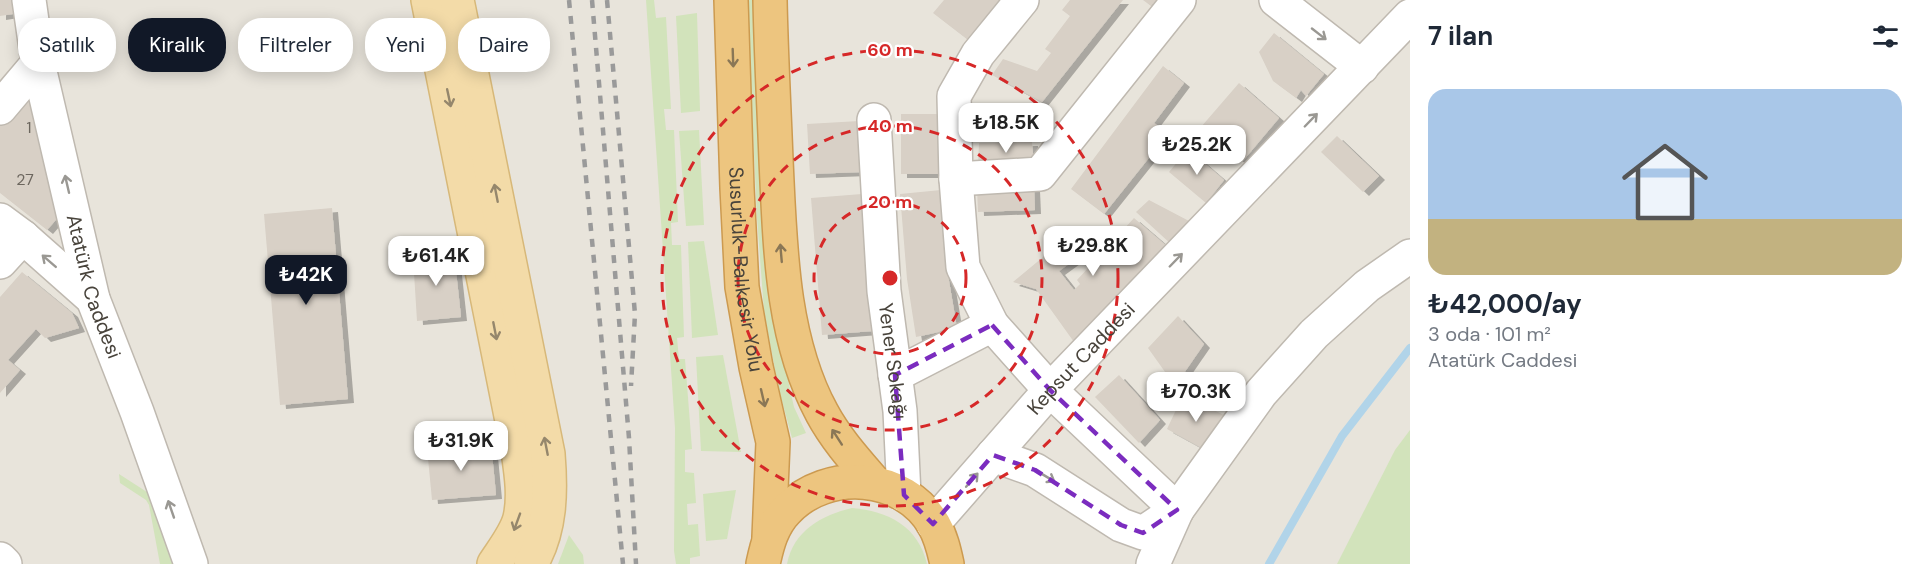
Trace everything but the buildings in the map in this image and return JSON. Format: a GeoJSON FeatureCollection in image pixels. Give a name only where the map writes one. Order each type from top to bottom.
{"type":"FeatureCollection","features":[{"type":"Feature","properties":{"kind":"highway","name":"Susurluk-Balıkesir Yolu"},"geometry":{"type":"LineString","coordinates":[[731,0],[742,287],[756,367],[773,442],[766,550]]}},
{"type":"Feature","properties":{"kind":"highway","name":"Susurluk-Balıkesir Yolu"},"geometry":{"type":"LineString","coordinates":[[770,1],[779,236],[785,298],[799,358],[821,412],[843,446],[874,482]]}},
{"type":"Feature","properties":{"kind":"highway"},"geometry":{"type":"LineString","coordinates":[[766,550],[786,510],[812,491],[842,482],[874,482],[904,495],[920,508],[933,524],[943,544],[947,564]]}},
{"type":"Feature","properties":{"kind":"main road"},"geometry":{"type":"LineString","coordinates":[[428,0],[518,451],[522,482],[520,518],[494,564]]}},
{"type":"Feature","properties":{"kind":"main road"},"geometry":{"type":"LineString","coordinates":[[457,0],[548,454],[550,480],[547,522],[531,564]]}},
{"type":"Feature","properties":{"kind":"street","name":"Atatürk Caddesi"},"geometry":{"type":"LineString","coordinates":[[29,0],[32,18]]}},
{"type":"Feature","properties":{"kind":"street"},"geometry":{"type":"LineString","coordinates":[[1022,0],[978,54],[954,96],[956,179],[963,267],[992,325],[1050,390],[1177,510]]}},
{"type":"Feature","properties":{"kind":"street"},"geometry":{"type":"LineString","coordinates":[[956,179],[1040,174],[1179,0]]}},
{"type":"Feature","properties":{"kind":"street"},"geometry":{"type":"LineString","coordinates":[[1276,0],[1362,68]]}},
{"type":"Feature","properties":{"kind":"street","name":"Kepsut Caddesi"},"geometry":{"type":"LineString","coordinates":[[933,524],[1050,390],[1410,16]]}},
{"type":"Feature","properties":{"kind":"street"},"geometry":{"type":"LineString","coordinates":[[0,108],[30,72]]}},
{"type":"Feature","properties":{"kind":"street","name":"Atatürk Caddesi"},"geometry":{"type":"LineString","coordinates":[[40,72],[93,299],[137,412],[191,564]]}},
{"type":"Feature","properties":{"kind":"street","name":"Yener Sokağı"},"geometry":{"type":"LineString","coordinates":[[874,120],[884,291],[900,411],[904,495]]}},
{"type":"Feature","properties":{"kind":"street"},"geometry":{"type":"LineString","coordinates":[[0,262],[11,228],[93,299]]}},
{"type":"Feature","properties":{"kind":"street"},"geometry":{"type":"LineString","coordinates":[[1153,564],[1177,510],[1261,393],[1314,334],[1367,286],[1410,256]]}},
{"type":"Feature","properties":{"kind":"street"},"geometry":{"type":"LineString","coordinates":[[895,375],[992,325]]}},
{"type":"Feature","properties":{"kind":"street"},"geometry":{"type":"LineString","coordinates":[[993,455],[1035,470],[1121,525],[1143,533],[1177,510]]}},
{"type":"Feature","properties":{"kind":"street"},"geometry":{"type":"LineString","coordinates":[[0,560],[5,564]]}},
{"type":"Feature","properties":{"kind":"highlighted area"},"geometry":{"type":"Polygon","coordinates":[[[992,325],[1050,390],[1177,510],[1143,533],[1121,525],[1035,470],[993,455],[933,524],[904,495],[895,375],[992,325]]]}},
{"type":"Feature","properties":{"kind":"shaded area"},"geometry":{"type":"Polygon","coordinates":[[[0,0],[1410,0],[1410,564],[0,564],[0,0]]]}},
{"type":"Feature","properties":{"kind":"green space"},"geometry":{"type":"Polygon","coordinates":[[[646,0],[654,0],[656,18],[666,17],[671,109],[664,109],[666,130],[674,130],[678,222],[671,223],[672,245],[681,245],[684,337],[677,338],[679,359],[685,359],[692,449],[685,450],[685,472],[694,473],[696,503],[687,504],[688,525],[698,524],[700,556],[690,558],[690,564],[676,564],[674,551],[675,428],[646,0]]]}},
{"type":"Feature","properties":{"kind":"green space"},"geometry":{"type":"Polygon","coordinates":[[[747,0],[754,0],[772,309],[794,407],[806,433],[792,438],[778,386],[764,311],[757,218],[747,0]]]}},
{"type":"Feature","properties":{"kind":"green space"},"geometry":{"type":"Polygon","coordinates":[[[697,13],[700,111],[681,113],[676,16],[697,13]]]}},
{"type":"Feature","properties":{"kind":"green space"},"geometry":{"type":"Polygon","coordinates":[[[699,130],[704,225],[686,226],[679,131],[699,130]]]}},
{"type":"Feature","properties":{"kind":"green space"},"geometry":{"type":"Polygon","coordinates":[[[704,241],[718,335],[692,338],[688,242],[704,241]]]}},
{"type":"Feature","properties":{"kind":"green space"},"geometry":{"type":"Polygon","coordinates":[[[723,355],[741,452],[701,451],[696,357],[723,355]]]}},
{"type":"Feature","properties":{"kind":"green space"},"geometry":{"type":"Polygon","coordinates":[[[1410,430],[1410,564],[1337,564],[1395,450],[1410,430]]]}},
{"type":"Feature","properties":{"kind":"green space"},"geometry":{"type":"Polygon","coordinates":[[[119,474],[150,494],[177,564],[160,564],[149,505],[146,500],[120,483],[119,474]]]}},
{"type":"Feature","properties":{"kind":"green space"},"geometry":{"type":"Polygon","coordinates":[[[736,490],[727,539],[706,541],[703,494],[736,490]]]}},
{"type":"Feature","properties":{"kind":"green space"},"geometry":{"type":"Polygon","coordinates":[[[852,508],[878,513],[900,523],[917,540],[927,564],[787,564],[795,542],[810,526],[830,515],[852,508]]]}},
{"type":"Feature","properties":{"kind":"green space"},"geometry":{"type":"Polygon","coordinates":[[[569,535],[583,555],[584,564],[558,564],[569,535]]]}},
{"type":"Feature","properties":{"kind":"waterway"},"geometry":{"type":"LineString","coordinates":[[1269,564],[1342,436],[1410,348]]}},
{"type":"Feature","properties":{"kind":"railway"},"geometry":{"type":"LineString","coordinates":[[569,0],[623,564]]}},
{"type":"Feature","properties":{"kind":"railway"},"geometry":{"type":"LineString","coordinates":[[592,0],[629,438],[636,564]]}},
{"type":"Feature","properties":{"kind":"railway"},"geometry":{"type":"LineString","coordinates":[[607,0],[635,314],[631,386]]}}]}
